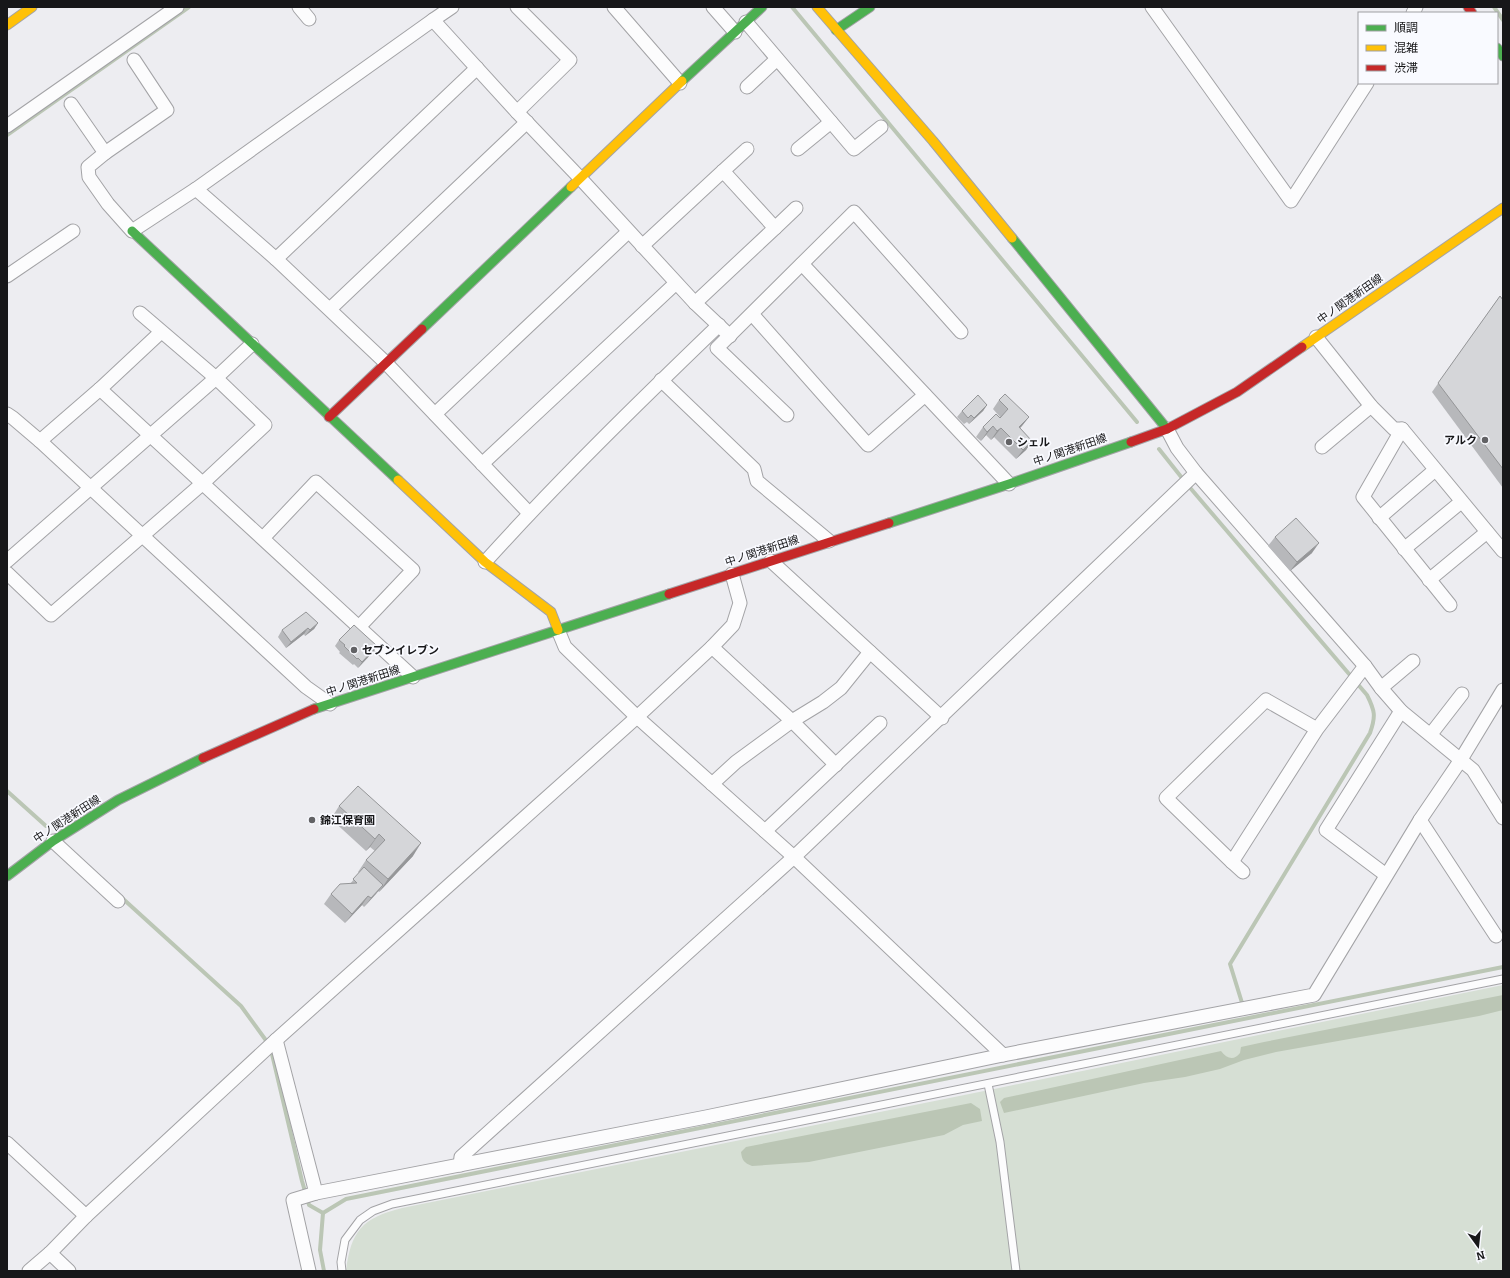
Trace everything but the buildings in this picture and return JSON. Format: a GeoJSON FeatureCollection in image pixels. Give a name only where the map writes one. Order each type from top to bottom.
{"type":"FeatureCollection","features":[{"type":"Feature","properties":{"kind":"street"},"geometry":{"type":"LineString","coordinates":[[7,25],[32,7]]}},
{"type":"Feature","properties":{"kind":"street"},"geometry":{"type":"LineString","coordinates":[[7,126],[177,7]]}},
{"type":"Feature","properties":{"kind":"street"},"geometry":{"type":"LineString","coordinates":[[299,7],[309,19]]}},
{"type":"Feature","properties":{"kind":"street"},"geometry":{"type":"LineString","coordinates":[[132,231],[196,189],[452,7]]}},
{"type":"Feature","properties":{"kind":"street"},"geometry":{"type":"LineString","coordinates":[[517,7],[570,60],[517,112]]}},
{"type":"Feature","properties":{"kind":"street"},"geometry":{"type":"LineString","coordinates":[[614,7],[680,83]]}},
{"type":"Feature","properties":{"kind":"street"},"geometry":{"type":"LineString","coordinates":[[713,7],[735,32]]}},
{"type":"Feature","properties":{"kind":"street"},"geometry":{"type":"LineString","coordinates":[[329,417],[762,7]]}},
{"type":"Feature","properties":{"kind":"street"},"geometry":{"type":"LineString","coordinates":[[817,7],[933,141],[1167,429],[1177,448],[1196,472],[1365,666],[1381,688],[1401,711],[1431,734],[1460,761],[1473,770],[1503,818]]}},
{"type":"Feature","properties":{"kind":"street"},"geometry":{"type":"LineString","coordinates":[[836,30],[870,7]]}},
{"type":"Feature","properties":{"kind":"street"},"geometry":{"type":"LineString","coordinates":[[1152,7],[1291,201],[1366,84]]}},
{"type":"Feature","properties":{"kind":"street"},"geometry":{"type":"LineString","coordinates":[[433,20],[580,178],[628,232],[695,303],[730,336]]}},
{"type":"Feature","properties":{"kind":"street"},"geometry":{"type":"LineString","coordinates":[[746,22],[854,149],[881,127]]}},
{"type":"Feature","properties":{"kind":"street"},"geometry":{"type":"LineString","coordinates":[[747,88],[777,59]]}},
{"type":"Feature","properties":{"kind":"street"},"geometry":{"type":"LineString","coordinates":[[134,60],[167,110],[105,153],[88,167],[89,177],[108,204],[132,231],[485,562],[551,612],[565,647],[637,717],[794,857],[1003,1055]]}},
{"type":"Feature","properties":{"kind":"street"},"geometry":{"type":"LineString","coordinates":[[276,259],[477,68]]}},
{"type":"Feature","properties":{"kind":"street"},"geometry":{"type":"LineString","coordinates":[[71,104],[105,153]]}},
{"type":"Feature","properties":{"kind":"street"},"geometry":{"type":"LineString","coordinates":[[330,309],[527,122]]}},
{"type":"Feature","properties":{"kind":"street"},"geometry":{"type":"LineString","coordinates":[[798,149],[831,122]]}},
{"type":"Feature","properties":{"kind":"street"},"geometry":{"type":"LineString","coordinates":[[642,246],[747,149]]}},
{"type":"Feature","properties":{"kind":"street"},"geometry":{"type":"LineString","coordinates":[[723,171],[775,228]]}},
{"type":"Feature","properties":{"kind":"street"},"geometry":{"type":"LineString","coordinates":[[196,189],[276,259],[386,363],[529,513]]}},
{"type":"Feature","properties":{"kind":"street"},"geometry":{"type":"LineString","coordinates":[[695,303],[796,208]]}},
{"type":"Feature","properties":{"kind":"street","name":"中ノ関港新田線"},"geometry":{"type":"LineString","coordinates":[[7,876],[53,841],[118,800],[196,760],[311,710],[1009,484],[1167,429],[1237,392],[1503,208]]}},
{"type":"Feature","properties":{"kind":"street"},"geometry":{"type":"LineString","coordinates":[[787,416],[717,348],[854,212],[961,332]]}},
{"type":"Feature","properties":{"kind":"street"},"geometry":{"type":"LineString","coordinates":[[7,276],[73,230]]}},
{"type":"Feature","properties":{"kind":"street"},"geometry":{"type":"LineString","coordinates":[[435,414],[628,232]]}},
{"type":"Feature","properties":{"kind":"street"},"geometry":{"type":"LineString","coordinates":[[802,264],[1009,484]]}},
{"type":"Feature","properties":{"kind":"street"},"geometry":{"type":"LineString","coordinates":[[482,464],[676,282]]}},
{"type":"Feature","properties":{"kind":"street"},"geometry":{"type":"LineString","coordinates":[[7,573],[51,615],[203,483],[266,425],[216,378],[140,313]]}},
{"type":"Feature","properties":{"kind":"street"},"geometry":{"type":"LineString","coordinates":[[752,314],[868,445],[925,395]]}},
{"type":"Feature","properties":{"kind":"street"},"geometry":{"type":"LineString","coordinates":[[485,562],[529,513],[661,380],[719,325]]}},
{"type":"Feature","properties":{"kind":"street"},"geometry":{"type":"LineString","coordinates":[[40,441],[100,389],[161,332]]}},
{"type":"Feature","properties":{"kind":"street"},"geometry":{"type":"LineString","coordinates":[[1316,337],[1371,406],[1394,429],[1402,430],[1503,551]]}},
{"type":"Feature","properties":{"kind":"street"},"geometry":{"type":"LineString","coordinates":[[7,561],[151,436],[252,344]]}},
{"type":"Feature","properties":{"kind":"street"},"geometry":{"type":"LineString","coordinates":[[661,380],[754,469],[756,481],[829,542]]}},
{"type":"Feature","properties":{"kind":"street"},"geometry":{"type":"LineString","coordinates":[[100,389],[413,677]]}},
{"type":"Feature","properties":{"kind":"street"},"geometry":{"type":"LineString","coordinates":[[1322,447],[1371,406]]}},
{"type":"Feature","properties":{"kind":"street"},"geometry":{"type":"LineString","coordinates":[[7,414],[40,441],[306,687],[330,704]]}},
{"type":"Feature","properties":{"kind":"street"},"geometry":{"type":"LineString","coordinates":[[1402,430],[1363,497],[1450,605]]}},
{"type":"Feature","properties":{"kind":"street"},"geometry":{"type":"LineString","coordinates":[[1379,518],[1435,470]]}},
{"type":"Feature","properties":{"kind":"street"},"geometry":{"type":"LineString","coordinates":[[460,1165],[461,1157],[794,857],[942,718],[1196,472]]}},
{"type":"Feature","properties":{"kind":"street"},"geometry":{"type":"LineString","coordinates":[[263,538],[316,482],[413,570],[359,627]]}},
{"type":"Feature","properties":{"kind":"street"},"geometry":{"type":"LineString","coordinates":[[1404,549],[1462,502]]}},
{"type":"Feature","properties":{"kind":"street"},"geometry":{"type":"LineString","coordinates":[[1429,580],[1487,532]]}},
{"type":"Feature","properties":{"kind":"street"},"geometry":{"type":"LineString","coordinates":[[771,561],[942,718]]}},
{"type":"Feature","properties":{"kind":"street"},"geometry":{"type":"LineString","coordinates":[[29,1271],[50,1253],[86,1216],[276,1040],[637,717],[712,647],[733,625],[740,603],[732,574]]}},
{"type":"Feature","properties":{"kind":"street"},"geometry":{"type":"LineString","coordinates":[[712,647],[792,720],[836,765]]}},
{"type":"Feature","properties":{"kind":"street"},"geometry":{"type":"LineString","coordinates":[[712,784],[736,762],[792,720],[823,702],[841,688],[870,652]]}},
{"type":"Feature","properties":{"kind":"street"},"geometry":{"type":"LineString","coordinates":[[1381,688],[1413,661]]}},
{"type":"Feature","properties":{"kind":"street"},"geometry":{"type":"LineString","coordinates":[[1232,862],[1317,729],[1365,666]]}},
{"type":"Feature","properties":{"kind":"street"},"geometry":{"type":"LineString","coordinates":[[309,1271],[293,1200],[316,1193],[706,1117],[1003,1055],[1314,995],[1420,820],[1460,761],[1503,690]]}},
{"type":"Feature","properties":{"kind":"street"},"geometry":{"type":"LineString","coordinates":[[1431,734],[1462,694]]}},
{"type":"Feature","properties":{"kind":"street"},"geometry":{"type":"LineString","coordinates":[[1243,872],[1166,798],[1266,700],[1317,729]]}},
{"type":"Feature","properties":{"kind":"street"},"geometry":{"type":"LineString","coordinates":[[1386,875],[1326,830],[1401,711]]}},
{"type":"Feature","properties":{"kind":"street"},"geometry":{"type":"LineString","coordinates":[[765,831],[880,723]]}},
{"type":"Feature","properties":{"kind":"street"},"geometry":{"type":"LineString","coordinates":[[1420,820],[1496,936]]}},
{"type":"Feature","properties":{"kind":"street"},"geometry":{"type":"LineString","coordinates":[[53,841],[118,901]]}},
{"type":"Feature","properties":{"kind":"street"},"geometry":{"type":"LineString","coordinates":[[276,1040],[316,1193]]}},
{"type":"Feature","properties":{"kind":"street"},"geometry":{"type":"LineString","coordinates":[[7,1143],[86,1216]]}},
{"type":"Feature","properties":{"kind":"street"},"geometry":{"type":"LineString","coordinates":[[50,1253],[69,1271]]}},
{"type":"Feature","properties":{"kind":"lane"},"geometry":{"type":"LineString","coordinates":[[342,1271],[341,1262],[345,1240],[360,1220],[373,1211],[392,1204],[1503,979]]}},
{"type":"Feature","properties":{"kind":"lane"},"geometry":{"type":"LineString","coordinates":[[988,1084],[1000,1142],[1016,1271]]}},
{"type":"Feature","properties":{"kind":"shaded area"},"geometry":{"type":"Polygon","coordinates":[[[1503,985],[1503,1271],[346,1271],[351,1246],[355,1236],[361,1228],[377,1216],[402,1208],[1503,985]]]}},
{"type":"Feature","properties":{"kind":"shaded area"},"geometry":{"type":"Polygon","coordinates":[[[1503,995],[1503,1010],[1479,1016],[1276,1052],[1244,1060],[1220,1069],[1185,1077],[1144,1083],[1004,1113],[1000,1102],[1004,1098],[1221,1051],[1226,1056],[1233,1058],[1238,1056],[1241,1047],[1503,995]]]}},
{"type":"Feature","properties":{"kind":"shaded area"},"geometry":{"type":"Polygon","coordinates":[[[971,1103],[980,1109],[982,1121],[963,1125],[944,1135],[809,1162],[752,1166],[745,1162],[741,1155],[741,1152],[746,1147],[971,1103]]]}},
{"type":"Feature","properties":{"kind":"waterway"},"geometry":{"type":"LineString","coordinates":[[7,135],[189,7]]}},
{"type":"Feature","properties":{"kind":"waterway"},"geometry":{"type":"LineString","coordinates":[[792,7],[1137,422]]}},
{"type":"Feature","properties":{"kind":"waterway"},"geometry":{"type":"LineString","coordinates":[[1494,7],[1497,12]]}},
{"type":"Feature","properties":{"kind":"waterway"},"geometry":{"type":"LineString","coordinates":[[1498,13],[1503,20]]}},
{"type":"Feature","properties":{"kind":"waterway"},"geometry":{"type":"LineString","coordinates":[[1159,449],[1186,483],[1367,695],[1372,705],[1374,714],[1370,733],[1230,964],[1243,1006]]}},
{"type":"Feature","properties":{"kind":"waterway"},"geometry":{"type":"LineString","coordinates":[[7,791],[46,826]]}},
{"type":"Feature","properties":{"kind":"waterway"},"geometry":{"type":"LineString","coordinates":[[121,897],[241,1006],[265,1039],[272,1054],[309,1205],[323,1213]]}},
{"type":"Feature","properties":{"kind":"waterway"},"geometry":{"type":"LineString","coordinates":[[323,1213],[346,1199],[1503,967]]}},
{"type":"Feature","properties":{"kind":"waterway"},"geometry":{"type":"LineString","coordinates":[[323,1213],[320,1250],[324,1271]]}},
{"type":"Feature","properties":{"kind":"traffic: fast"},"geometry":{"type":"LineString","coordinates":[[682,81],[762,7]]}},
{"type":"Feature","properties":{"kind":"traffic: fast"},"geometry":{"type":"LineString","coordinates":[[836,30],[870,7]]}},
{"type":"Feature","properties":{"kind":"traffic: fast"},"geometry":{"type":"LineString","coordinates":[[1498,49],[1503,56]]}},
{"type":"Feature","properties":{"kind":"traffic: fast"},"geometry":{"type":"LineString","coordinates":[[422,329],[571,187]]}},
{"type":"Feature","properties":{"kind":"traffic: fast"},"geometry":{"type":"LineString","coordinates":[[132,231],[398,480]]}},
{"type":"Feature","properties":{"kind":"traffic: fast"},"geometry":{"type":"LineString","coordinates":[[1012,238],[1167,429]]}},
{"type":"Feature","properties":{"kind":"traffic: fast"},"geometry":{"type":"LineString","coordinates":[[889,523],[1131,442]]}},
{"type":"Feature","properties":{"kind":"traffic: fast"},"geometry":{"type":"LineString","coordinates":[[314,709],[669,594]]}},
{"type":"Feature","properties":{"kind":"traffic: fast"},"geometry":{"type":"LineString","coordinates":[[7,876],[53,841],[118,800],[203,758]]}},
{"type":"Feature","properties":{"kind":"traffic: slow"},"geometry":{"type":"LineString","coordinates":[[7,25],[32,7]]}},
{"type":"Feature","properties":{"kind":"traffic: slow"},"geometry":{"type":"LineString","coordinates":[[817,7],[933,141],[1012,238]]}},
{"type":"Feature","properties":{"kind":"traffic: slow"},"geometry":{"type":"LineString","coordinates":[[571,187],[682,81]]}},
{"type":"Feature","properties":{"kind":"traffic: slow"},"geometry":{"type":"LineString","coordinates":[[1302,347],[1503,208]]}},
{"type":"Feature","properties":{"kind":"traffic: slow"},"geometry":{"type":"LineString","coordinates":[[398,480],[485,562],[551,612],[558,630]]}},
{"type":"Feature","properties":{"kind":"traffic: jam"},"geometry":{"type":"LineString","coordinates":[[1468,7],[1471,12]]}},
{"type":"Feature","properties":{"kind":"traffic: jam"},"geometry":{"type":"LineString","coordinates":[[329,417],[422,329]]}},
{"type":"Feature","properties":{"kind":"traffic: jam"},"geometry":{"type":"LineString","coordinates":[[1131,442],[1167,429],[1237,392],[1302,347]]}},
{"type":"Feature","properties":{"kind":"traffic: jam"},"geometry":{"type":"LineString","coordinates":[[669,594],[889,523]]}},
{"type":"Feature","properties":{"kind":"traffic: jam"},"geometry":{"type":"LineString","coordinates":[[203,758],[314,709]]}},
{"type":"Feature","properties":{"kind":"place","name":"アルク"},"geometry":{"type":"Point","coordinates":[1485,440]}},
{"type":"Feature","properties":{"kind":"place","name":"シェル"},"geometry":{"type":"Point","coordinates":[1009,442]}},
{"type":"Feature","properties":{"kind":"place","name":"セブンイレブン"},"geometry":{"type":"Point","coordinates":[354,650]}},
{"type":"Feature","properties":{"kind":"place","name":"錦江保育園"},"geometry":{"type":"Point","coordinates":[312,820]}}]}
